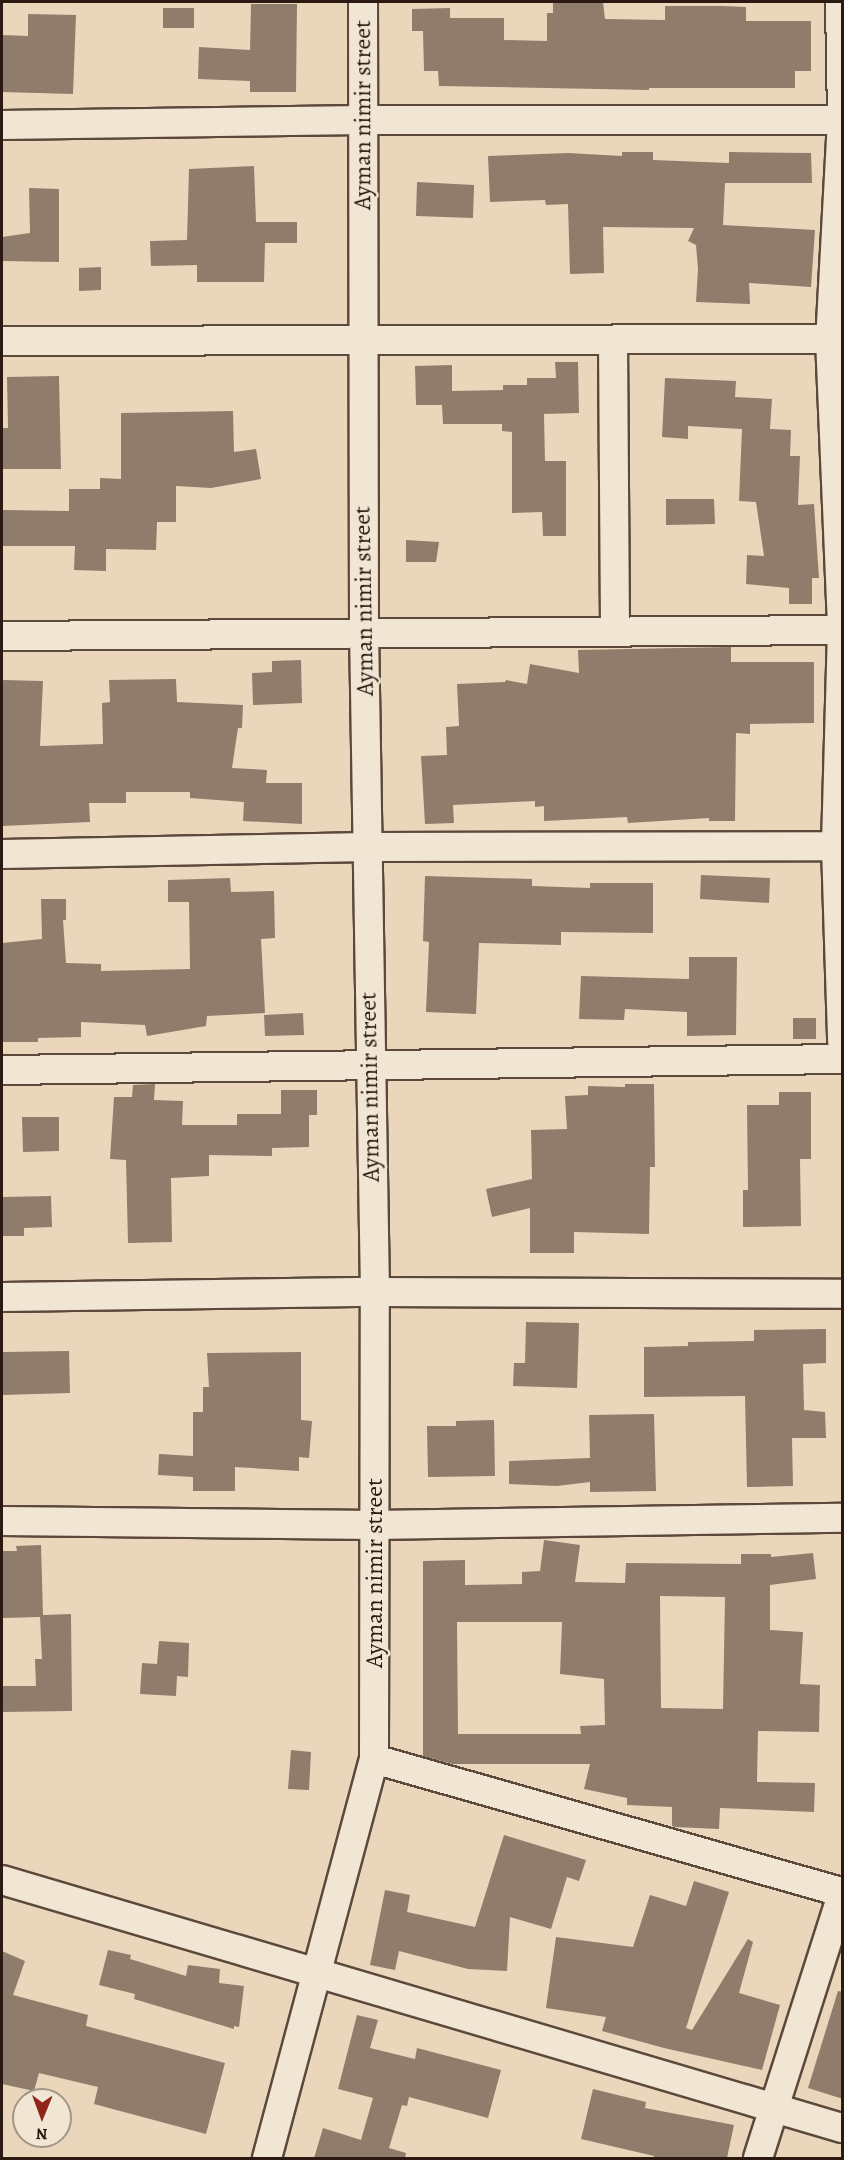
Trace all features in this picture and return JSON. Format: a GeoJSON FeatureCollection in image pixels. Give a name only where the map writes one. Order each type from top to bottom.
{"type":"FeatureCollection","features":[{"type":"Feature","properties":{"kind":"street","name":"Ayman nimir street"},"geometry":{"type":"LineString","coordinates":[[267,2158],[374,1759],[375,1292],[369,1064],[364,631],[363,2]]}},
{"type":"Feature","properties":{"kind":"street"},"geometry":{"type":"LineString","coordinates":[[840,2],[843,120]]}},
{"type":"Feature","properties":{"kind":"street"},"geometry":{"type":"LineString","coordinates":[[2,125],[362,120],[843,120],[836,339],[842,630],[839,846],[843,1042]]}},
{"type":"Feature","properties":{"kind":"street"},"geometry":{"type":"LineString","coordinates":[[2,341],[362,342],[836,339]]}},
{"type":"Feature","properties":{"kind":"street"},"geometry":{"type":"LineString","coordinates":[[613,340],[615,631]]}},
{"type":"Feature","properties":{"kind":"street"},"geometry":{"type":"LineString","coordinates":[[2,636],[364,631],[842,630]]}},
{"type":"Feature","properties":{"kind":"street"},"geometry":{"type":"LineString","coordinates":[[2,854],[367,848],[839,846]]}},
{"type":"Feature","properties":{"kind":"street"},"geometry":{"type":"LineString","coordinates":[[2,1070],[843,1059]]}},
{"type":"Feature","properties":{"kind":"street"},"geometry":{"type":"LineString","coordinates":[[2,1297],[375,1292],[843,1294]]}},
{"type":"Feature","properties":{"kind":"street"},"geometry":{"type":"LineString","coordinates":[[2,1521],[375,1525],[843,1518]]}},
{"type":"Feature","properties":{"kind":"street"},"geometry":{"type":"LineString","coordinates":[[374,1759],[843,1893],[758,2158]]}},
{"type":"Feature","properties":{"kind":"street"},"geometry":{"type":"LineString","coordinates":[[2,1880],[843,2128]]}},
{"type":"Feature","properties":{"kind":"building"},"geometry":{"type":"Polygon","coordinates":[[[553,2],[603,2],[605,19],[665,20],[665,6],[723,6],[746,7],[746,21],[811,21],[811,71],[795,71],[795,88],[649,88],[649,90],[439,86],[438,71],[424,71],[423,31],[412,31],[412,9],[450,8],[450,18],[504,18],[504,40],[547,41],[547,13],[553,13],[553,2]]]}},
{"type":"Feature","properties":{"kind":"building"},"geometry":{"type":"Polygon","coordinates":[[[251,4],[297,4],[296,92],[250,92],[250,81],[198,79],[199,47],[250,50],[251,4]]]}},
{"type":"Feature","properties":{"kind":"building"},"geometry":{"type":"Polygon","coordinates":[[[163,8],[194,8],[194,28],[163,28],[163,8]]]}},
{"type":"Feature","properties":{"kind":"building"},"geometry":{"type":"Polygon","coordinates":[[[28,14],[76,15],[73,94],[2,92],[2,35],[28,36],[28,14]]]}},
{"type":"Feature","properties":{"kind":"building"},"geometry":{"type":"Polygon","coordinates":[[[622,152],[653,152],[653,160],[729,163],[729,152],[811,153],[812,183],[725,183],[723,225],[815,230],[811,287],[749,283],[750,304],[696,302],[698,269],[696,245],[688,241],[694,228],[603,227],[604,273],[570,274],[568,204],[546,205],[545,200],[490,202],[488,156],[568,153],[622,156],[622,152]]]}},
{"type":"Feature","properties":{"kind":"building"},"geometry":{"type":"Polygon","coordinates":[[[254,166],[256,222],[297,222],[297,243],[265,243],[264,282],[197,282],[197,265],[151,266],[150,241],[187,240],[189,169],[254,166]]]}},
{"type":"Feature","properties":{"kind":"building"},"geometry":{"type":"Polygon","coordinates":[[[417,182],[474,185],[473,218],[416,216],[417,182]]]}},
{"type":"Feature","properties":{"kind":"building"},"geometry":{"type":"Polygon","coordinates":[[[29,188],[59,189],[59,262],[2,261],[2,237],[30,233],[29,188]]]}},
{"type":"Feature","properties":{"kind":"building"},"geometry":{"type":"Polygon","coordinates":[[[101,267],[101,290],[79,291],[79,268],[101,267]]]}},
{"type":"Feature","properties":{"kind":"building"},"geometry":{"type":"Polygon","coordinates":[[[555,362],[578,362],[579,413],[544,414],[545,461],[566,461],[566,536],[543,536],[542,512],[512,513],[512,432],[502,431],[502,424],[443,424],[442,405],[416,405],[415,366],[452,365],[452,391],[503,390],[503,385],[527,385],[527,378],[556,378],[555,362]]]}},
{"type":"Feature","properties":{"kind":"building"},"geometry":{"type":"Polygon","coordinates":[[[59,376],[61,469],[2,469],[2,428],[8,428],[7,377],[59,376]]]}},
{"type":"Feature","properties":{"kind":"building"},"geometry":{"type":"Polygon","coordinates":[[[665,378],[736,381],[735,397],[772,399],[770,429],[791,430],[790,456],[800,456],[798,505],[814,504],[819,578],[812,578],[812,604],[789,604],[789,588],[746,584],[747,555],[764,556],[756,502],[739,501],[742,429],[688,426],[688,439],[662,437],[665,378]]]}},
{"type":"Feature","properties":{"kind":"building"},"geometry":{"type":"Polygon","coordinates":[[[233,411],[234,452],[256,449],[261,479],[211,488],[176,486],[176,522],[157,522],[156,550],[106,549],[106,571],[74,570],[75,546],[2,546],[2,510],[69,511],[69,489],[100,489],[100,478],[121,479],[121,413],[233,411]]]}},
{"type":"Feature","properties":{"kind":"building"},"geometry":{"type":"Polygon","coordinates":[[[666,499],[714,499],[715,524],[666,525],[666,499]]]}},
{"type":"Feature","properties":{"kind":"building"},"geometry":{"type":"Polygon","coordinates":[[[406,540],[439,542],[436,562],[406,562],[406,540]]]}},
{"type":"Feature","properties":{"kind":"building"},"geometry":{"type":"Polygon","coordinates":[[[731,647],[731,662],[814,662],[814,723],[750,724],[750,734],[736,733],[735,821],[709,821],[709,818],[628,823],[627,817],[544,821],[544,806],[535,807],[535,801],[453,805],[454,823],[425,824],[421,756],[447,755],[446,727],[459,726],[457,684],[505,682],[506,680],[527,684],[530,664],[579,673],[578,650],[731,647]]]}},
{"type":"Feature","properties":{"kind":"building"},"geometry":{"type":"Polygon","coordinates":[[[301,660],[302,703],[253,705],[252,673],[272,672],[272,661],[301,660]]]}},
{"type":"Feature","properties":{"kind":"building"},"geometry":{"type":"Polygon","coordinates":[[[176,679],[177,702],[243,705],[242,728],[238,728],[232,768],[267,770],[266,783],[302,783],[302,824],[243,821],[244,802],[190,798],[190,792],[126,792],[126,803],[89,803],[90,822],[2,826],[2,680],[43,681],[40,746],[103,744],[102,703],[110,702],[109,680],[176,679]]]}},
{"type":"Feature","properties":{"kind":"building"},"geometry":{"type":"Polygon","coordinates":[[[701,875],[770,878],[769,903],[700,899],[701,875]]]}},
{"type":"Feature","properties":{"kind":"building"},"geometry":{"type":"Polygon","coordinates":[[[425,876],[532,879],[532,886],[590,888],[590,883],[653,883],[653,933],[561,932],[561,945],[479,943],[476,1014],[426,1012],[429,942],[423,941],[425,876]]]}},
{"type":"Feature","properties":{"kind":"building"},"geometry":{"type":"Polygon","coordinates":[[[230,878],[231,892],[274,891],[275,938],[261,939],[265,1013],[207,1016],[206,1026],[147,1036],[145,1025],[81,1022],[81,1037],[38,1038],[38,1042],[2,1042],[2,943],[42,939],[41,899],[66,899],[66,920],[63,920],[66,963],[101,964],[101,971],[190,969],[189,902],[168,902],[168,880],[230,878]]]}},
{"type":"Feature","properties":{"kind":"building"},"geometry":{"type":"Polygon","coordinates":[[[689,957],[737,957],[736,1035],[687,1036],[687,1012],[625,1009],[624,1020],[579,1019],[581,976],[689,979],[689,957]]]}},
{"type":"Feature","properties":{"kind":"building"},"geometry":{"type":"Polygon","coordinates":[[[303,1013],[304,1035],[265,1036],[264,1015],[303,1013]]]}},
{"type":"Feature","properties":{"kind":"building"},"geometry":{"type":"Polygon","coordinates":[[[793,1018],[816,1018],[816,1039],[793,1039],[793,1018]]]}},
{"type":"Feature","properties":{"kind":"building"},"geometry":{"type":"Polygon","coordinates":[[[155,1084],[154,1100],[183,1101],[182,1125],[237,1125],[237,1114],[281,1114],[281,1090],[317,1090],[317,1115],[309,1115],[309,1147],[272,1148],[272,1156],[209,1155],[209,1176],[171,1178],[172,1242],[128,1243],[126,1160],[110,1159],[114,1097],[132,1097],[133,1085],[155,1084]]]}},
{"type":"Feature","properties":{"kind":"building"},"geometry":{"type":"Polygon","coordinates":[[[625,1084],[654,1084],[655,1167],[650,1167],[649,1234],[574,1232],[574,1253],[530,1253],[530,1208],[492,1217],[486,1189],[532,1179],[531,1130],[567,1129],[565,1096],[588,1095],[588,1086],[625,1087],[625,1084]]]}},
{"type":"Feature","properties":{"kind":"building"},"geometry":{"type":"Polygon","coordinates":[[[779,1092],[811,1092],[811,1159],[800,1159],[801,1226],[743,1227],[743,1190],[748,1190],[747,1105],[779,1105],[779,1092]]]}},
{"type":"Feature","properties":{"kind":"building"},"geometry":{"type":"Polygon","coordinates":[[[22,1117],[59,1117],[59,1151],[23,1152],[22,1117]]]}},
{"type":"Feature","properties":{"kind":"building"},"geometry":{"type":"Polygon","coordinates":[[[51,1196],[52,1227],[24,1228],[24,1236],[2,1236],[2,1197],[51,1196]]]}},
{"type":"Feature","properties":{"kind":"building"},"geometry":{"type":"Polygon","coordinates":[[[526,1322],[579,1323],[577,1388],[513,1386],[514,1363],[525,1363],[526,1322]]]}},
{"type":"Feature","properties":{"kind":"building"},"geometry":{"type":"Polygon","coordinates":[[[826,1329],[826,1363],[803,1364],[804,1410],[825,1412],[826,1438],[792,1438],[793,1486],[747,1487],[745,1396],[644,1397],[644,1347],[688,1346],[688,1342],[754,1341],[754,1330],[826,1329]]]}},
{"type":"Feature","properties":{"kind":"building"},"geometry":{"type":"Polygon","coordinates":[[[69,1351],[70,1393],[2,1395],[2,1352],[69,1351]]]}},
{"type":"Feature","properties":{"kind":"building"},"geometry":{"type":"Polygon","coordinates":[[[301,1352],[301,1420],[312,1421],[309,1458],[299,1457],[299,1471],[235,1467],[235,1491],[193,1491],[193,1477],[158,1475],[159,1454],[193,1456],[193,1412],[203,1412],[203,1387],[209,1387],[207,1353],[301,1352]]]}},
{"type":"Feature","properties":{"kind":"building"},"geometry":{"type":"Polygon","coordinates":[[[654,1414],[656,1491],[590,1492],[590,1482],[557,1486],[509,1484],[509,1461],[590,1458],[589,1415],[654,1414]]]}},
{"type":"Feature","properties":{"kind":"building"},"geometry":{"type":"Polygon","coordinates":[[[494,1420],[495,1476],[428,1477],[427,1426],[456,1426],[456,1421],[494,1420]]]}},
{"type":"Feature","properties":{"kind":"building"},"geometry":{"type":"Polygon","coordinates":[[[544,1540],[580,1545],[575,1582],[625,1583],[626,1563],[741,1564],[741,1554],[771,1554],[771,1557],[813,1553],[816,1579],[770,1585],[770,1630],[803,1632],[800,1684],[820,1685],[819,1732],[758,1731],[757,1782],[815,1783],[814,1812],[720,1808],[719,1829],[675,1827],[672,1826],[672,1807],[627,1805],[627,1798],[584,1789],[590,1764],[453,1764],[423,1756],[423,1561],[465,1560],[465,1585],[522,1584],[522,1572],[540,1571],[544,1540]],[[660,1596],[661,1708],[723,1709],[725,1597],[660,1596]],[[457,1622],[458,1734],[581,1734],[580,1726],[605,1725],[604,1679],[560,1674],[562,1622],[457,1622]]]}},
{"type":"Feature","properties":{"kind":"building"},"geometry":{"type":"Polygon","coordinates":[[[41,1545],[43,1615],[71,1614],[72,1711],[2,1712],[2,1686],[36,1686],[35,1659],[42,1659],[40,1617],[2,1618],[2,1551],[17,1551],[16,1546],[41,1545]]]}},
{"type":"Feature","properties":{"kind":"building"},"geometry":{"type":"Polygon","coordinates":[[[159,1641],[189,1643],[188,1677],[177,1676],[176,1696],[140,1694],[142,1663],[157,1664],[159,1641]]]}},
{"type":"Feature","properties":{"kind":"building"},"geometry":{"type":"Polygon","coordinates":[[[291,1750],[311,1752],[309,1790],[288,1789],[291,1750]]]}},
{"type":"Feature","properties":{"kind":"building"},"geometry":{"type":"Polygon","coordinates":[[[504,1835],[586,1860],[579,1881],[567,1877],[551,1929],[510,1917],[507,1971],[468,1969],[399,1951],[395,1970],[370,1965],[385,1890],[410,1895],[407,1912],[475,1927],[504,1835]]]}},
{"type":"Feature","properties":{"kind":"building"},"geometry":{"type":"Polygon","coordinates":[[[694,1881],[729,1892],[686,2028],[692,2030],[748,1939],[753,1942],[739,1993],[780,2005],[762,2070],[664,2048],[602,2031],[606,2017],[546,2008],[556,1937],[633,1947],[650,1895],[686,1906],[694,1881]]]}},
{"type":"Feature","properties":{"kind":"building"},"geometry":{"type":"Polygon","coordinates":[[[108,1950],[131,1955],[130,1959],[186,1976],[188,1965],[220,1969],[219,1983],[244,1986],[239,2027],[234,2026],[234,2029],[134,1999],[135,1994],[99,1985],[108,1950]]]}},
{"type":"Feature","properties":{"kind":"building"},"geometry":{"type":"Polygon","coordinates":[[[2,1951],[25,1961],[13,1995],[88,2015],[86,2026],[225,2063],[206,2134],[94,2104],[98,2087],[39,2073],[35,2088],[2,2084],[2,1951]]]}},
{"type":"Feature","properties":{"kind":"building"},"geometry":{"type":"Polygon","coordinates":[[[838,1991],[843,1992],[843,2099],[808,2088],[838,1991]]]}},
{"type":"Feature","properties":{"kind":"building"},"geometry":{"type":"Polygon","coordinates":[[[357,2015],[378,2020],[370,2048],[415,2059],[417,2048],[501,2070],[488,2118],[409,2097],[407,2106],[402,2105],[389,2148],[406,2153],[405,2158],[314,2158],[323,2128],[361,2140],[373,2098],[338,2089],[357,2015]]]}},
{"type":"Feature","properties":{"kind":"building"},"geometry":{"type":"Polygon","coordinates":[[[593,2089],[646,2102],[645,2108],[734,2125],[727,2158],[654,2158],[654,2156],[581,2139],[593,2089]]]}}]}
